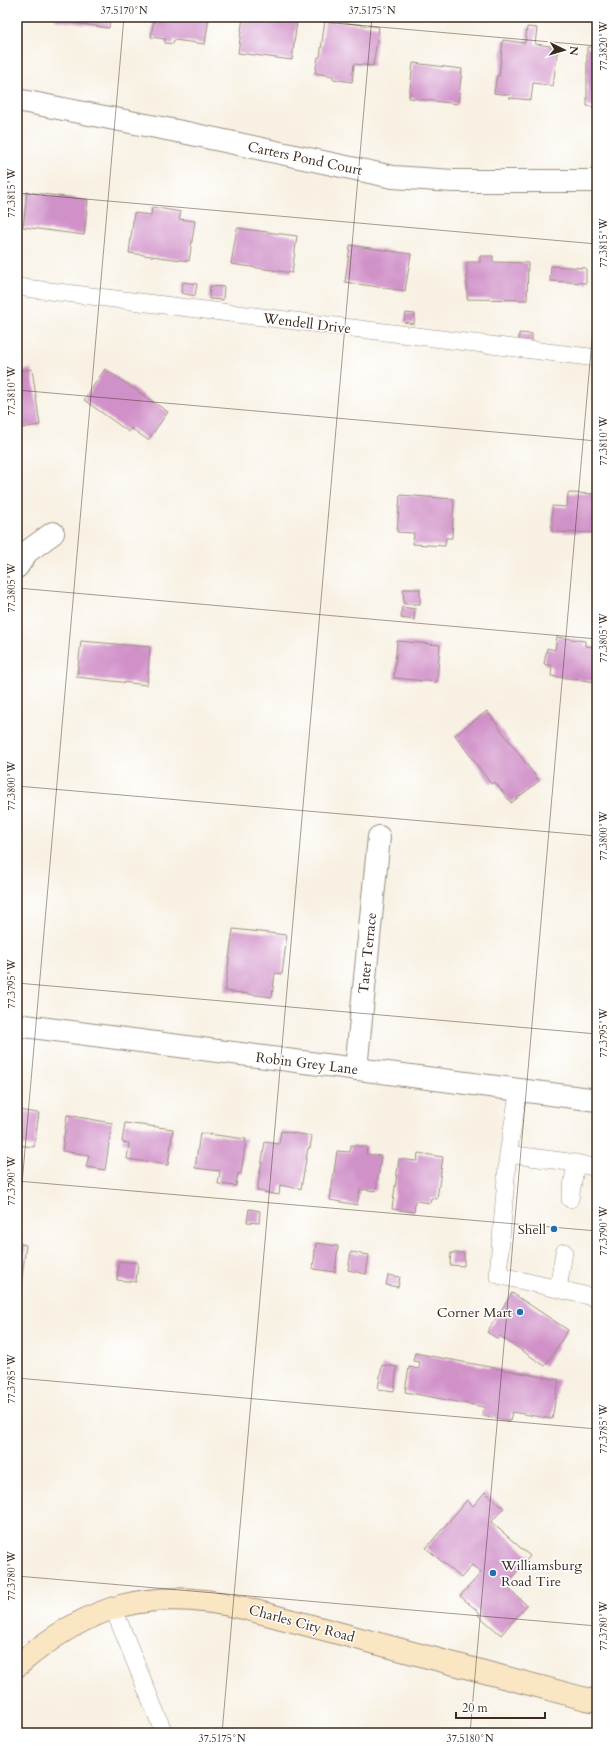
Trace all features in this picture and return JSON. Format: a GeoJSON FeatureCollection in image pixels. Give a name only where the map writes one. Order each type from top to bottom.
{"type":"FeatureCollection","features":[{"type":"Feature","properties":{"kind":"main road","name":"Charles City Road"},"geometry":{"type":"LineString","coordinates":[[17,1666],[51,1639],[83,1620],[113,1607],[136,1601],[159,1598],[183,1598],[223,1603],[597,1701]]}},
{"type":"Feature","properties":{"kind":"street","name":"Carters Pond Court"},"geometry":{"type":"LineString","coordinates":[[17,100],[172,130],[393,177],[452,181],[597,182]]}},
{"type":"Feature","properties":{"kind":"street"},"geometry":{"type":"LineString","coordinates":[[17,567],[27,552],[53,533]]}},
{"type":"Feature","properties":{"kind":"street","name":"Tater Terrace"},"geometry":{"type":"LineString","coordinates":[[356,1069],[379,837]]}},
{"type":"Feature","properties":{"kind":"street","name":"Robin Grey Lane"},"geometry":{"type":"LineString","coordinates":[[17,1025],[597,1100]]}},
{"type":"Feature","properties":{"kind":"lane","name":"Wendell Drive"},"geometry":{"type":"LineString","coordinates":[[17,287],[597,358]]}},
{"type":"Feature","properties":{"kind":"lane"},"geometry":{"type":"LineString","coordinates":[[519,1090],[508,1154],[498,1275],[597,1298]]}},
{"type":"Feature","properties":{"kind":"lane"},"geometry":{"type":"LineString","coordinates":[[508,1154],[576,1163],[597,1168]]}},
{"type":"Feature","properties":{"kind":"lane"},"geometry":{"type":"LineString","coordinates":[[570,1199],[576,1163]]}},
{"type":"Feature","properties":{"kind":"lane"},"geometry":{"type":"LineString","coordinates":[[558,1289],[564,1252]]}},
{"type":"Feature","properties":{"kind":"lane"},"geometry":{"type":"LineString","coordinates":[[113,1607],[164,1733]]}},
{"type":"Feature","properties":{"kind":"building"},"geometry":{"type":"Polygon","coordinates":[[[55,17],[110,17],[109,28],[55,20],[55,17]]]}},
{"type":"Feature","properties":{"kind":"building"},"geometry":{"type":"Polygon","coordinates":[[[154,17],[209,17],[205,44],[174,40],[173,44],[165,43],[165,39],[151,37],[154,17]]]}},
{"type":"Feature","properties":{"kind":"building"},"geometry":{"type":"Polygon","coordinates":[[[243,17],[265,17],[297,21],[292,60],[238,53],[243,17]]]}},
{"type":"Feature","properties":{"kind":"building"},"geometry":{"type":"Polygon","coordinates":[[[325,20],[379,27],[373,66],[354,64],[352,82],[333,79],[333,76],[315,73],[318,57],[320,57],[325,20]]]}},
{"type":"Feature","properties":{"kind":"building"},"geometry":{"type":"Polygon","coordinates":[[[527,27],[537,28],[535,44],[558,47],[553,86],[533,83],[531,100],[509,98],[510,95],[494,93],[497,75],[499,76],[503,40],[525,43],[527,27]]]}},
{"type":"Feature","properties":{"kind":"building"},"geometry":{"type":"Polygon","coordinates":[[[587,47],[597,47],[597,107],[587,106],[587,47]]]}},
{"type":"Feature","properties":{"kind":"building"},"geometry":{"type":"Polygon","coordinates":[[[413,63],[462,69],[458,104],[409,98],[413,63]]]}},
{"type":"Feature","properties":{"kind":"building"},"geometry":{"type":"Polygon","coordinates":[[[27,192],[88,200],[84,235],[23,227],[27,192]]]}},
{"type":"Feature","properties":{"kind":"building"},"geometry":{"type":"Polygon","coordinates":[[[152,207],[181,212],[179,219],[195,221],[189,261],[129,253],[134,213],[151,215],[152,207]]]}},
{"type":"Feature","properties":{"kind":"building"},"geometry":{"type":"Polygon","coordinates":[[[237,228],[297,236],[292,273],[231,264],[237,228]]]}},
{"type":"Feature","properties":{"kind":"building"},"geometry":{"type":"Polygon","coordinates":[[[350,245],[411,254],[405,291],[345,282],[350,245]]]}},
{"type":"Feature","properties":{"kind":"building"},"geometry":{"type":"Polygon","coordinates":[[[480,256],[493,256],[493,262],[528,263],[527,300],[467,299],[467,262],[480,262],[480,256]]]}},
{"type":"Feature","properties":{"kind":"building"},"geometry":{"type":"Polygon","coordinates":[[[551,266],[586,268],[586,283],[550,281],[551,266]]]}},
{"type":"Feature","properties":{"kind":"building"},"geometry":{"type":"Polygon","coordinates":[[[183,282],[197,284],[195,296],[181,293],[183,282]]]}},
{"type":"Feature","properties":{"kind":"building"},"geometry":{"type":"Polygon","coordinates":[[[210,286],[224,287],[223,300],[209,299],[210,286]]]}},
{"type":"Feature","properties":{"kind":"building"},"geometry":{"type":"Polygon","coordinates":[[[406,313],[415,314],[414,324],[404,322],[406,313]]]}},
{"type":"Feature","properties":{"kind":"building"},"geometry":{"type":"Polygon","coordinates":[[[519,333],[532,334],[532,344],[519,344],[519,333]]]}},
{"type":"Feature","properties":{"kind":"building"},"geometry":{"type":"Polygon","coordinates":[[[32,369],[40,425],[21,428],[17,420],[17,371],[32,369]]]}},
{"type":"Feature","properties":{"kind":"building"},"geometry":{"type":"Polygon","coordinates":[[[105,369],[168,412],[148,440],[131,428],[129,432],[84,400],[105,369]]]}},
{"type":"Feature","properties":{"kind":"building"},"geometry":{"type":"Polygon","coordinates":[[[568,493],[597,494],[597,533],[552,532],[552,506],[567,507],[568,493]]]}},
{"type":"Feature","properties":{"kind":"building"},"geometry":{"type":"Polygon","coordinates":[[[400,495],[454,499],[452,538],[446,538],[445,546],[413,544],[414,533],[397,532],[400,495]]]}},
{"type":"Feature","properties":{"kind":"building"},"geometry":{"type":"Polygon","coordinates":[[[403,589],[420,589],[420,604],[404,604],[403,589]]]}},
{"type":"Feature","properties":{"kind":"building"},"geometry":{"type":"Polygon","coordinates":[[[402,607],[415,609],[414,620],[401,618],[402,607]]]}},
{"type":"Feature","properties":{"kind":"building"},"geometry":{"type":"Polygon","coordinates":[[[557,637],[585,641],[585,646],[597,647],[597,682],[551,676],[552,666],[544,664],[547,648],[555,650],[557,637]]]}},
{"type":"Feature","properties":{"kind":"building"},"geometry":{"type":"Polygon","coordinates":[[[81,641],[150,647],[147,685],[77,677],[81,641]]]}},
{"type":"Feature","properties":{"kind":"building"},"geometry":{"type":"Polygon","coordinates":[[[397,641],[440,645],[437,682],[394,678],[397,641]]]}},
{"type":"Feature","properties":{"kind":"building"},"geometry":{"type":"Polygon","coordinates":[[[487,711],[539,781],[511,803],[495,782],[491,784],[455,735],[487,711]]]}},
{"type":"Feature","properties":{"kind":"building"},"geometry":{"type":"Polygon","coordinates":[[[233,929],[287,935],[282,974],[275,973],[272,997],[225,991],[233,929]]]}},
{"type":"Feature","properties":{"kind":"building"},"geometry":{"type":"Polygon","coordinates":[[[17,1110],[39,1113],[34,1147],[17,1145],[17,1110]]]}},
{"type":"Feature","properties":{"kind":"building"},"geometry":{"type":"Polygon","coordinates":[[[67,1115],[112,1123],[105,1170],[86,1167],[89,1155],[62,1151],[67,1115]]]}},
{"type":"Feature","properties":{"kind":"building"},"geometry":{"type":"Polygon","coordinates":[[[125,1123],[173,1129],[168,1165],[127,1159],[129,1143],[122,1142],[125,1123]]]}},
{"type":"Feature","properties":{"kind":"building"},"geometry":{"type":"Polygon","coordinates":[[[281,1131],[312,1136],[310,1148],[308,1148],[301,1189],[280,1185],[279,1195],[257,1191],[265,1142],[279,1144],[281,1131]]]}},
{"type":"Feature","properties":{"kind":"building"},"geometry":{"type":"Polygon","coordinates":[[[200,1133],[246,1139],[241,1174],[238,1173],[236,1186],[218,1184],[220,1171],[195,1168],[200,1133]]]}},
{"type":"Feature","properties":{"kind":"building"},"geometry":{"type":"Polygon","coordinates":[[[351,1145],[367,1147],[366,1154],[381,1156],[376,1191],[360,1189],[357,1205],[330,1200],[337,1151],[350,1152],[351,1145]]]}},
{"type":"Feature","properties":{"kind":"building"},"geometry":{"type":"Polygon","coordinates":[[[418,1153],[443,1157],[437,1199],[431,1198],[430,1203],[415,1201],[414,1212],[392,1209],[399,1159],[417,1161],[418,1153]]]}},
{"type":"Feature","properties":{"kind":"building"},"geometry":{"type":"Polygon","coordinates":[[[249,1209],[260,1211],[259,1223],[247,1222],[249,1209]]]}},
{"type":"Feature","properties":{"kind":"building"},"geometry":{"type":"Polygon","coordinates":[[[17,1243],[26,1245],[21,1285],[17,1284],[17,1243]]]}},
{"type":"Feature","properties":{"kind":"building"},"geometry":{"type":"Polygon","coordinates":[[[316,1243],[338,1246],[335,1272],[313,1269],[316,1243]]]}},
{"type":"Feature","properties":{"kind":"building"},"geometry":{"type":"Polygon","coordinates":[[[351,1252],[369,1255],[366,1274],[348,1270],[351,1252]]]}},
{"type":"Feature","properties":{"kind":"building"},"geometry":{"type":"Polygon","coordinates":[[[451,1253],[464,1253],[464,1266],[450,1265],[451,1253]]]}},
{"type":"Feature","properties":{"kind":"building"},"geometry":{"type":"Polygon","coordinates":[[[119,1261],[138,1263],[136,1282],[117,1280],[119,1261]]]}},
{"type":"Feature","properties":{"kind":"building"},"geometry":{"type":"Polygon","coordinates":[[[388,1275],[400,1277],[398,1287],[386,1285],[388,1275]]]}},
{"type":"Feature","properties":{"kind":"building","name":"Corner Mart"},"geometry":{"type":"Polygon","coordinates":[[[512,1293],[568,1330],[545,1366],[500,1336],[498,1339],[487,1332],[512,1293]]]}},
{"type":"Feature","properties":{"kind":"building"},"geometry":{"type":"Polygon","coordinates":[[[415,1353],[559,1380],[552,1419],[512,1412],[510,1421],[482,1415],[484,1407],[405,1392],[409,1367],[419,1369],[420,1362],[413,1361],[415,1353]]]}},
{"type":"Feature","properties":{"kind":"building"},"geometry":{"type":"Polygon","coordinates":[[[382,1365],[397,1367],[394,1391],[378,1389],[382,1365]]]}},
{"type":"Feature","properties":{"kind":"building"},"geometry":{"type":"Polygon","coordinates":[[[485,1492],[504,1508],[491,1522],[530,1556],[505,1586],[527,1605],[501,1635],[478,1615],[480,1613],[460,1596],[481,1573],[472,1565],[461,1578],[426,1548],[467,1500],[473,1506],[485,1492]]]}},
{"type":"Feature","properties":{"kind":"place","name":"Shell"},"geometry":{"type":"Point","coordinates":[554,1229]}},
{"type":"Feature","properties":{"kind":"place","name":"Corner Mart"},"geometry":{"type":"Point","coordinates":[520,1312]}},
{"type":"Feature","properties":{"kind":"place","name":"Williamsburg Road Tire"},"geometry":{"type":"Point","coordinates":[493,1573]}}]}
